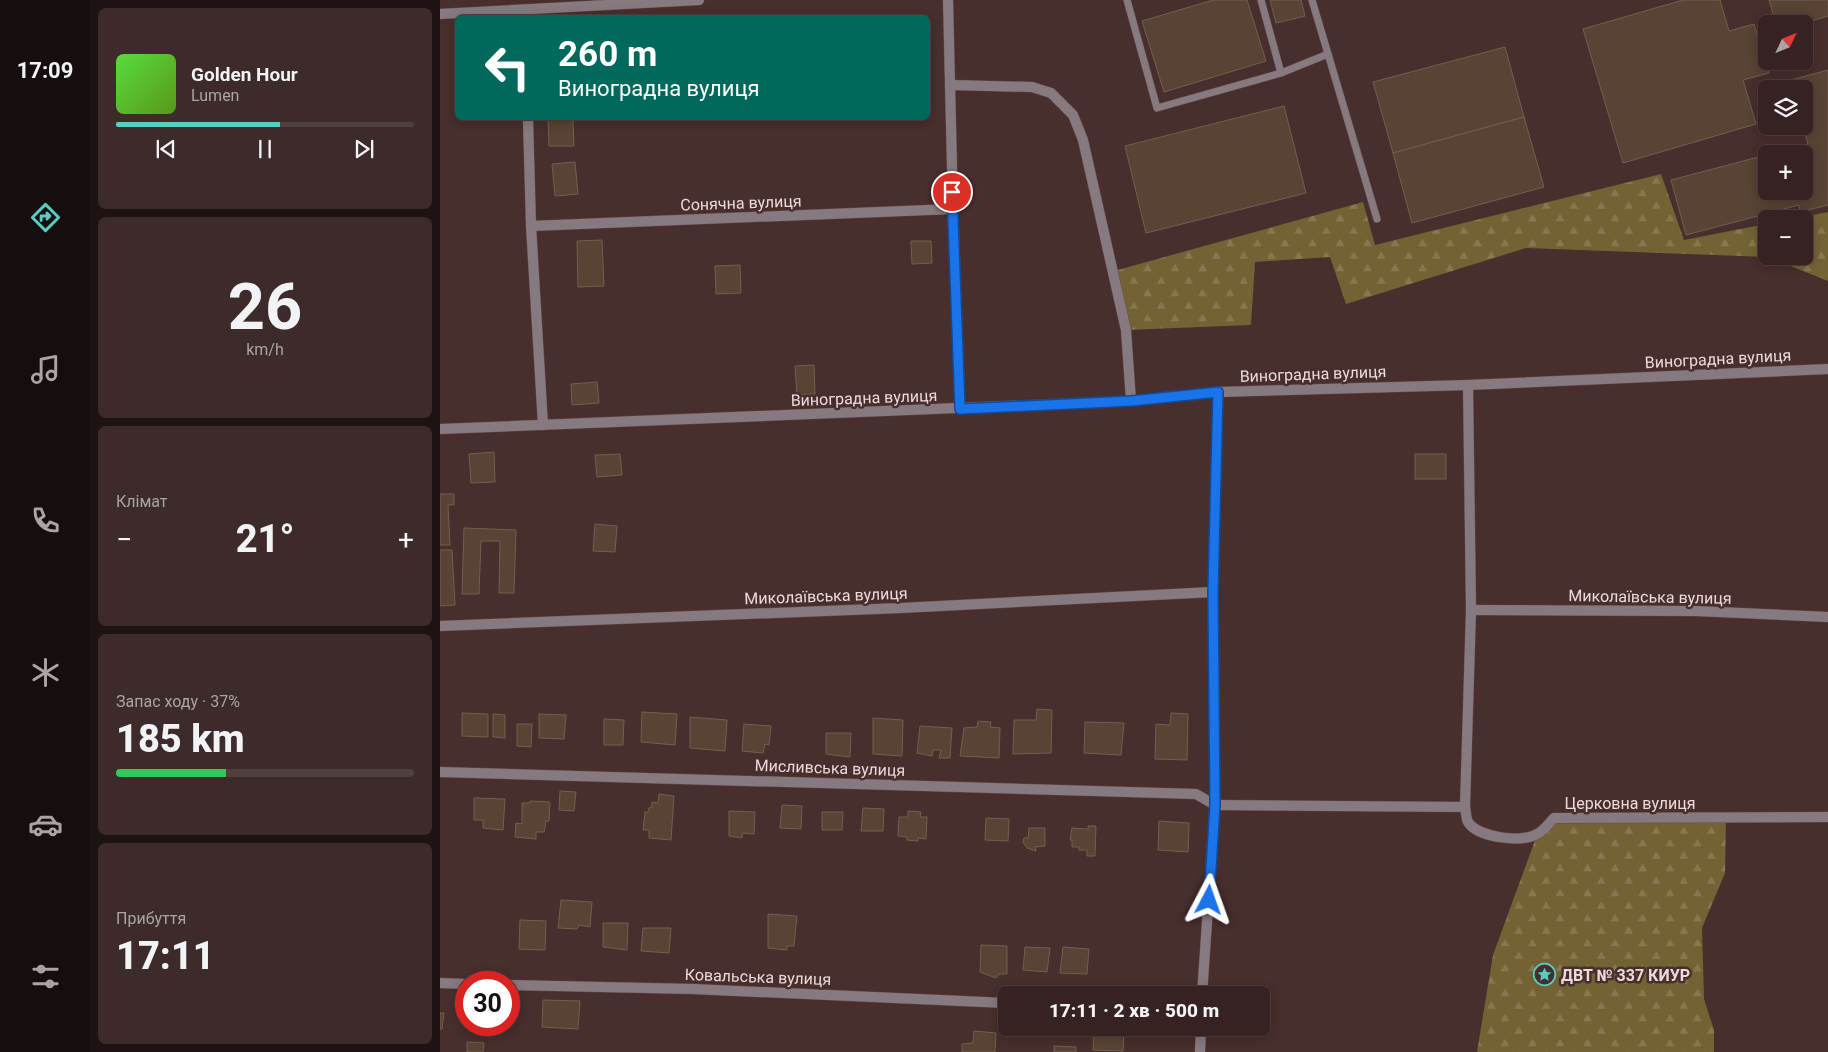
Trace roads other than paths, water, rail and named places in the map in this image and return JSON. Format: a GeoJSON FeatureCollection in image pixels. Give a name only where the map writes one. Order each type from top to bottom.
{"type":"FeatureCollection","features":[{"type":"Feature","properties":{"kind":"street"},"geometry":{"type":"LineString","coordinates":[[440,14],[525,13],[699,0]]}},
{"type":"Feature","properties":{"kind":"street"},"geometry":{"type":"LineString","coordinates":[[948,0],[960,409]]}},
{"type":"Feature","properties":{"kind":"street"},"geometry":{"type":"LineString","coordinates":[[950,85],[1032,87],[1051,93],[1073,114],[1084,140],[1123,313],[1131,401]]}},
{"type":"Feature","properties":{"kind":"street"},"geometry":{"type":"LineString","coordinates":[[528,120],[531,226],[543,425]]}},
{"type":"Feature","properties":{"kind":"street","name":"Сонячна вулиця"},"geometry":{"type":"LineString","coordinates":[[531,226],[953,209]]}},
{"type":"Feature","properties":{"kind":"street","name":"Виноградна вулиця"},"geometry":{"type":"LineString","coordinates":[[440,429],[1131,401],[1218,392],[1468,385],[1828,369]]}},
{"type":"Feature","properties":{"kind":"street"},"geometry":{"type":"LineString","coordinates":[[1215,805],[1464,807],[1472,610],[1468,385]]}},
{"type":"Feature","properties":{"kind":"street"},"geometry":{"type":"LineString","coordinates":[[1203,986],[1215,805],[1213,592],[1218,392]]}},
{"type":"Feature","properties":{"kind":"street","name":"Миколаївська вулиця"},"geometry":{"type":"LineString","coordinates":[[440,626],[901,608],[1213,592]]}},
{"type":"Feature","properties":{"kind":"street","name":"Миколаївська вулиця"},"geometry":{"type":"LineString","coordinates":[[1472,610],[1696,610],[1828,617]]}},
{"type":"Feature","properties":{"kind":"street","name":"Мисливська вулиця"},"geometry":{"type":"LineString","coordinates":[[440,772],[1196,794],[1215,805]]}},
{"type":"Feature","properties":{"kind":"street","name":"Церковна вулиця"},"geometry":{"type":"LineString","coordinates":[[1464,807],[1468,822],[1480,833],[1496,837],[1537,835],[1554,818],[1828,817]]}},
{"type":"Feature","properties":{"kind":"street"},"geometry":{"type":"LineString","coordinates":[[440,983],[455,984]]}},
{"type":"Feature","properties":{"kind":"street","name":"Ковальська вулиця"},"geometry":{"type":"LineString","coordinates":[[520,985],[693,989],[998,1004]]}},
{"type":"Feature","properties":{"kind":"street"},"geometry":{"type":"LineString","coordinates":[[1200,1036],[1200,1052]]}},
{"type":"Feature","properties":{"kind":"lane"},"geometry":{"type":"LineString","coordinates":[[1127,0],[1157,108],[1281,73],[1328,54]]}},
{"type":"Feature","properties":{"kind":"lane"},"geometry":{"type":"LineString","coordinates":[[1261,0],[1281,73]]}},
{"type":"Feature","properties":{"kind":"lane"},"geometry":{"type":"LineString","coordinates":[[1312,0],[1377,219]]}},
{"type":"Feature","properties":{"kind":"place","name":"ДВТ № 337 КИУР"},"geometry":{"type":"Point","coordinates":[1545,975]}}]}
